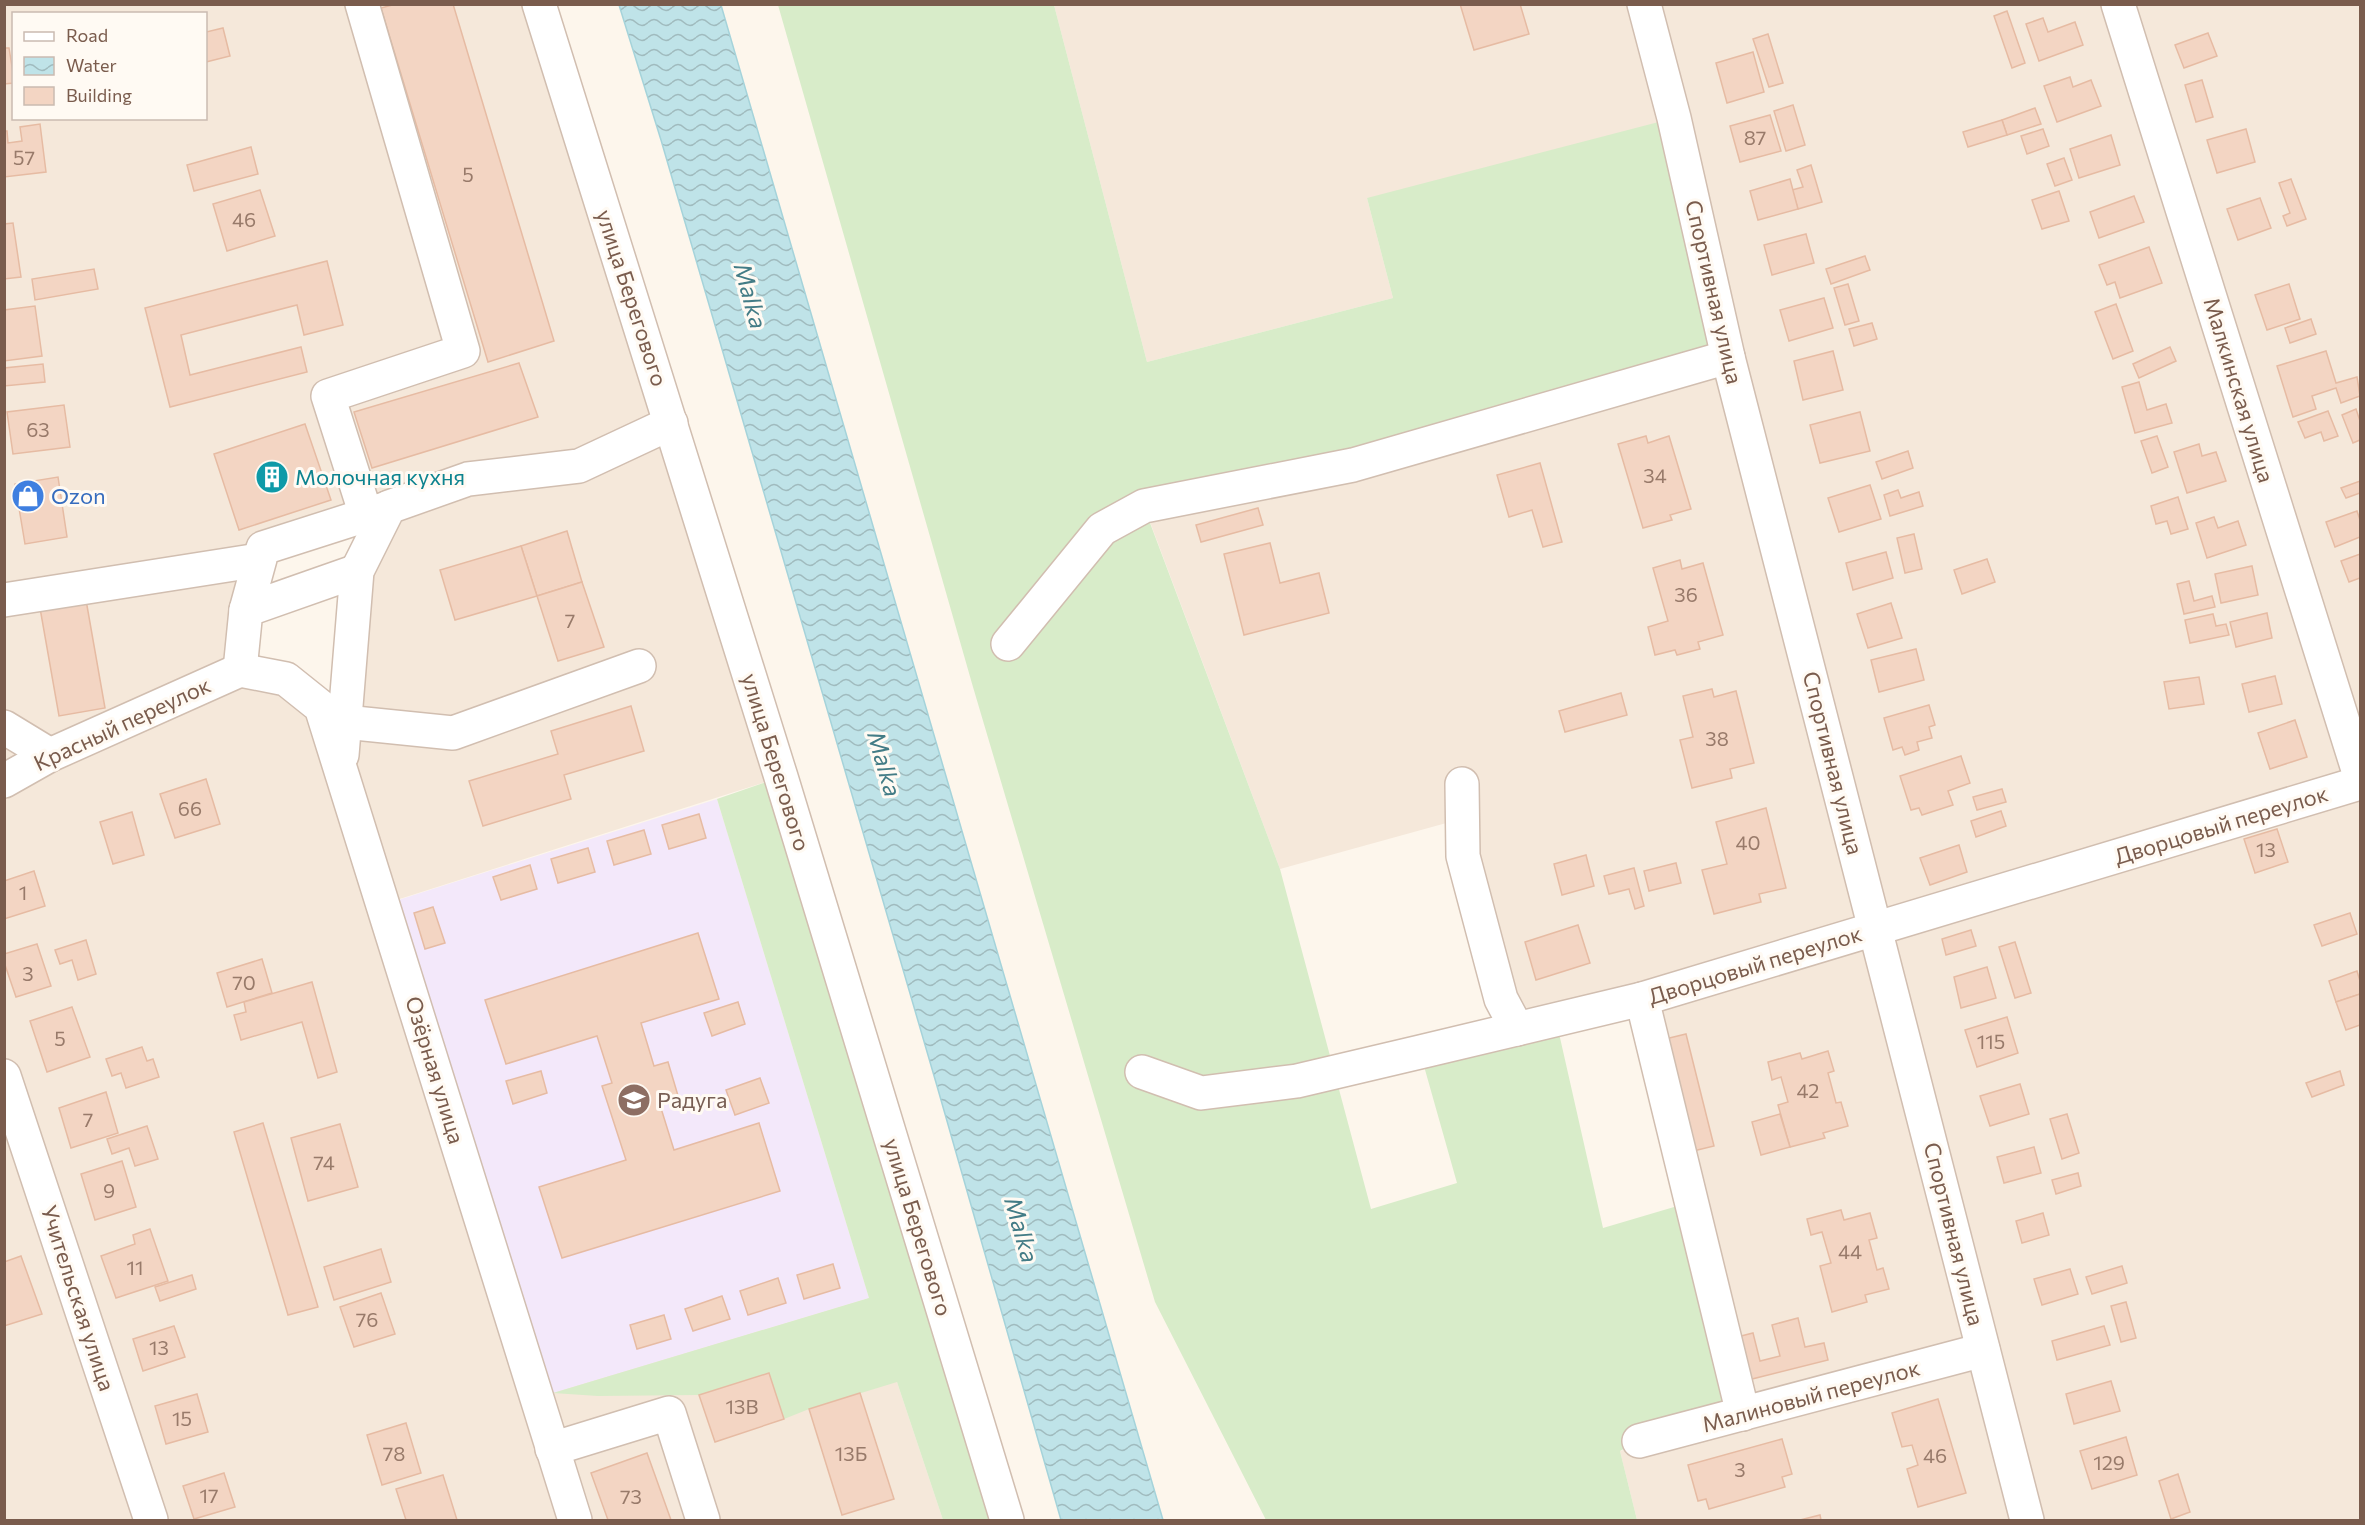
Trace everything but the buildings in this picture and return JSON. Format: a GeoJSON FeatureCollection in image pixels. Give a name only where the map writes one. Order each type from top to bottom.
{"type":"FeatureCollection","features":[{"type":"Feature","properties":{"kind":"street"},"geometry":{"type":"LineString","coordinates":[[333,715],[357,571],[378,511],[328,396],[463,351],[362,4]]}},
{"type":"Feature","properties":{"kind":"street","name":"улица Берегового"},"geometry":{"type":"LineString","coordinates":[[539,4],[671,423],[1007,1521]]}},
{"type":"Feature","properties":{"kind":"street","name":"Спортивная улица"},"geometry":{"type":"LineString","coordinates":[[1644,4],[1674,118],[1728,357],[2027,1521]]}},
{"type":"Feature","properties":{"kind":"street","name":"Малкинская улица"},"geometry":{"type":"LineString","coordinates":[[2118,4],[2361,776]]}},
{"type":"Feature","properties":{"kind":"street"},"geometry":{"type":"LineString","coordinates":[[1008,644],[1102,529],[1144,506],[1353,465],[1728,357]]}},
{"type":"Feature","properties":{"kind":"street"},"geometry":{"type":"LineString","coordinates":[[639,666],[453,733],[333,715],[286,679],[240,670],[246,610],[263,548],[468,479],[579,466],[671,423]]}},
{"type":"Feature","properties":{"kind":"street"},"geometry":{"type":"LineString","coordinates":[[4,600],[259,560]]}},
{"type":"Feature","properties":{"kind":"street"},"geometry":{"type":"LineString","coordinates":[[246,610],[357,571]]}},
{"type":"Feature","properties":{"kind":"street","name":"Красный переулок"},"geometry":{"type":"LineString","coordinates":[[4,781],[51,755],[240,670]]}},
{"type":"Feature","properties":{"kind":"street","name":"Озёрная улица"},"geometry":{"type":"LineString","coordinates":[[333,715],[341,774],[384,905],[574,1521]]}},
{"type":"Feature","properties":{"kind":"street"},"geometry":{"type":"LineString","coordinates":[[4,727],[51,755]]}},
{"type":"Feature","properties":{"kind":"street","name":"Дворцовый переулок"},"geometry":{"type":"LineString","coordinates":[[1142,1072],[1201,1093],[1297,1081],[1517,1029],[1642,999],[2361,783]]}},
{"type":"Feature","properties":{"kind":"street"},"geometry":{"type":"LineString","coordinates":[[1462,784],[1463,856],[1501,999],[1517,1029]]}},
{"type":"Feature","properties":{"kind":"street"},"geometry":{"type":"LineString","coordinates":[[1642,999],[1743,1414]]}},
{"type":"Feature","properties":{"kind":"street","name":"Учительская улица"},"geometry":{"type":"LineString","coordinates":[[4,1076],[151,1521]]}},
{"type":"Feature","properties":{"kind":"street","name":"Малиновый переулок"},"geometry":{"type":"LineString","coordinates":[[1639,1441],[1983,1350]]}},
{"type":"Feature","properties":{"kind":"street"},"geometry":{"type":"LineString","coordinates":[[552,1449],[669,1413],[703,1521]]}},
{"type":"Feature","properties":{"kind":"shaded area"},"geometry":{"type":"Polygon","coordinates":[[[5,5],[539,5],[781,777],[384,904],[537,1397],[869,1298],[943,1520],[5,1520],[5,5]],[[389,508],[263,548],[240,669],[286,679],[340,771],[357,571],[389,508]]]}},
{"type":"Feature","properties":{"kind":"shaded area"},"geometry":{"type":"Polygon","coordinates":[[[1054,5],[2360,5],[2360,1520],[1637,1520],[1620,1451],[1742,1414],[1642,999],[1513,1014],[1450,822],[1280,869],[1144,506],[1728,357],[1367,198],[1393,298],[1147,362],[1054,5]]]}},
{"type":"Feature","properties":{"kind":"shaded area","name":"Радуга"},"geometry":{"type":"Polygon","coordinates":[[[717,799],[869,1298],[553,1393],[395,901],[717,799]]]}},
{"type":"Feature","properties":{"kind":"green space"},"geometry":{"type":"Polygon","coordinates":[[[778,5],[1054,5],[1147,362],[1393,298],[1367,198],[1674,118],[1728,357],[1144,507],[1280,869],[1371,1209],[1457,1183],[1420,1052],[1556,1020],[1603,1228],[1691,1202],[1743,1414],[1639,1441],[1620,1451],[1637,1520],[1266,1520],[1155,1302],[973,687],[778,5]]]}},
{"type":"Feature","properties":{"kind":"green space"},"geometry":{"type":"Polygon","coordinates":[[[781,777],[1007,1520],[943,1520],[897,1382],[784,1419],[769,1373],[699,1395],[598,1396],[553,1393],[869,1298],[717,799],[781,777]]]}},
{"type":"Feature","properties":{"kind":"water","name":"Malka"},"geometry":{"type":"Polygon","coordinates":[[[619,5],[721,5],[1163,1520],[1061,1520],[937,1086],[661,140],[619,5]]]}},
{"type":"Feature","properties":{"kind":"place","name":"Молочная кухня"},"geometry":{"type":"Point","coordinates":[272,477]}},
{"type":"Feature","properties":{"kind":"place","name":"Ozon"},"geometry":{"type":"Point","coordinates":[28,496]}},
{"type":"Feature","properties":{"kind":"place","name":"Радуга"},"geometry":{"type":"Point","coordinates":[634,1100]}}]}
